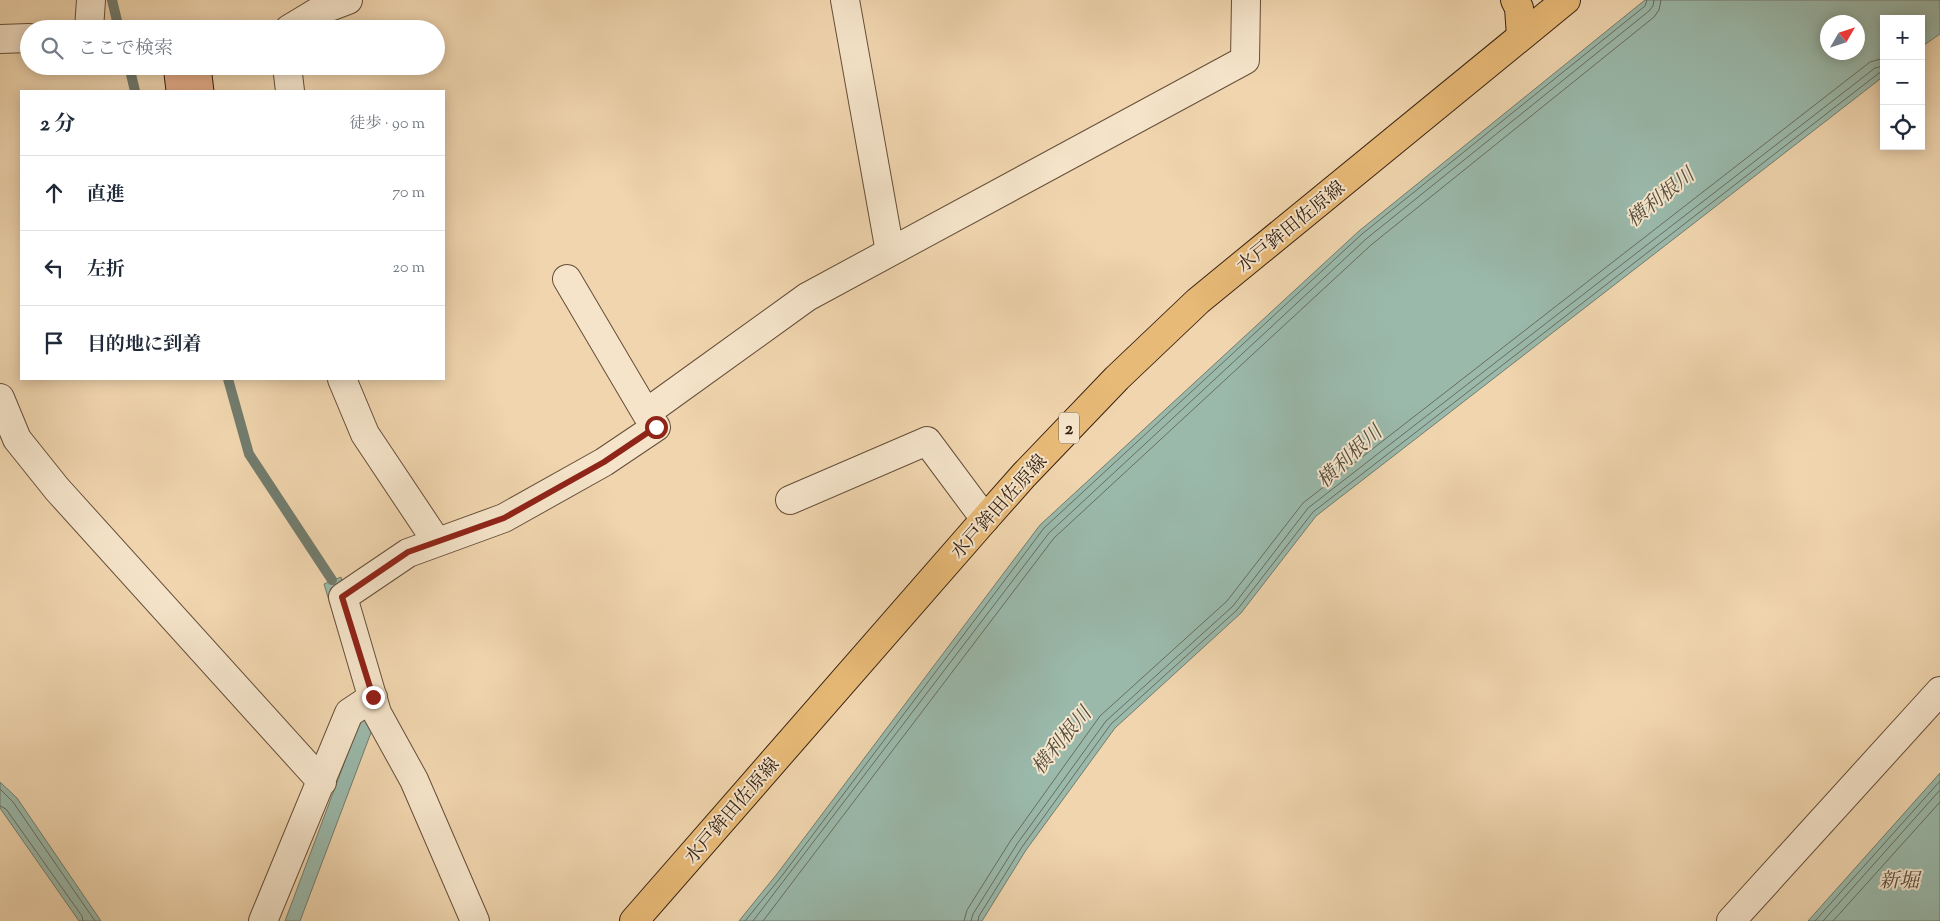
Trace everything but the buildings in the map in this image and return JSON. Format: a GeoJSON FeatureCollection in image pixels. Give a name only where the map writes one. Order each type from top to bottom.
{"type":"FeatureCollection","features":[{"type":"Feature","properties":{"kind":"main road"},"geometry":{"type":"LineString","coordinates":[[1515,0],[1518,8],[1521,36]]}},
{"type":"Feature","properties":{"kind":"main road","name":"水戸鉾田佐原線"},"geometry":{"type":"LineString","coordinates":[[634,921],[1024,475],[1117,378],[1198,301],[1566,0]]}},
{"type":"Feature","properties":{"kind":"street"},"geometry":{"type":"LineString","coordinates":[[90,20],[92,0]]}},
{"type":"Feature","properties":{"kind":"street"},"geometry":{"type":"LineString","coordinates":[[305,20],[348,0]]}},
{"type":"Feature","properties":{"kind":"street"},"geometry":{"type":"LineString","coordinates":[[846,0],[890,252]]}},
{"type":"Feature","properties":{"kind":"street"},"geometry":{"type":"LineString","coordinates":[[646,413],[807,297],[1245,60],[1246,0]]}},
{"type":"Feature","properties":{"kind":"street"},"geometry":{"type":"LineString","coordinates":[[0,39],[20,38]]}},
{"type":"Feature","properties":{"kind":"street"},"geometry":{"type":"LineString","coordinates":[[288,75],[290,90]]}},
{"type":"Feature","properties":{"kind":"street"},"geometry":{"type":"LineString","coordinates":[[475,921],[414,780],[377,713],[342,597],[408,552],[504,518],[604,462],[656,427],[567,279]]}},
{"type":"Feature","properties":{"kind":"street"},"geometry":{"type":"LineString","coordinates":[[342,380],[365,434],[437,542]]}},
{"type":"Feature","properties":{"kind":"street"},"geometry":{"type":"LineString","coordinates":[[0,398],[17,439],[57,489],[322,782]]}},
{"type":"Feature","properties":{"kind":"street"},"geometry":{"type":"LineString","coordinates":[[790,500],[927,441],[985,519]]}},
{"type":"Feature","properties":{"kind":"street"},"geometry":{"type":"LineString","coordinates":[[1731,921],[1940,691]]}},
{"type":"Feature","properties":{"kind":"street"},"geometry":{"type":"LineString","coordinates":[[263,921],[322,782],[349,712],[373,697]]}},
{"type":"Feature","properties":{"kind":"water","name":"横利根川"},"geometry":{"type":"Polygon","coordinates":[[[1645,0],[1940,0],[1940,34],[1925,44],[1925,15],[1880,15],[1880,79],[1316,516],[1241,613],[1115,728],[1026,850],[982,921],[739,921],[777,874],[1040,525],[1359,231],[1645,0]]]}},
{"type":"Feature","properties":{"kind":"water"},"geometry":{"type":"Polygon","coordinates":[[[341,577],[375,722],[300,921],[285,921],[363,713],[324,584],[341,577]]]}},
{"type":"Feature","properties":{"kind":"water","name":"新堀"},"geometry":{"type":"Polygon","coordinates":[[[1940,773],[1940,921],[1808,921],[1940,773]]]}},
{"type":"Feature","properties":{"kind":"water"},"geometry":{"type":"Polygon","coordinates":[[[0,782],[17,798],[101,921],[79,921],[0,808],[0,782]]]}},
{"type":"Feature","properties":{"kind":"waterway"},"geometry":{"type":"LineString","coordinates":[[112,0],[117,20]]}},
{"type":"Feature","properties":{"kind":"waterway"},"geometry":{"type":"LineString","coordinates":[[131,75],[135,90]]}},
{"type":"Feature","properties":{"kind":"waterway"},"geometry":{"type":"LineString","coordinates":[[228,380],[249,454],[332,580]]}},
{"type":"Feature","properties":{"kind":"route"},"geometry":{"type":"LineString","coordinates":[[373,697],[342,597],[408,552],[504,518],[604,462],[656,427]]}}]}
